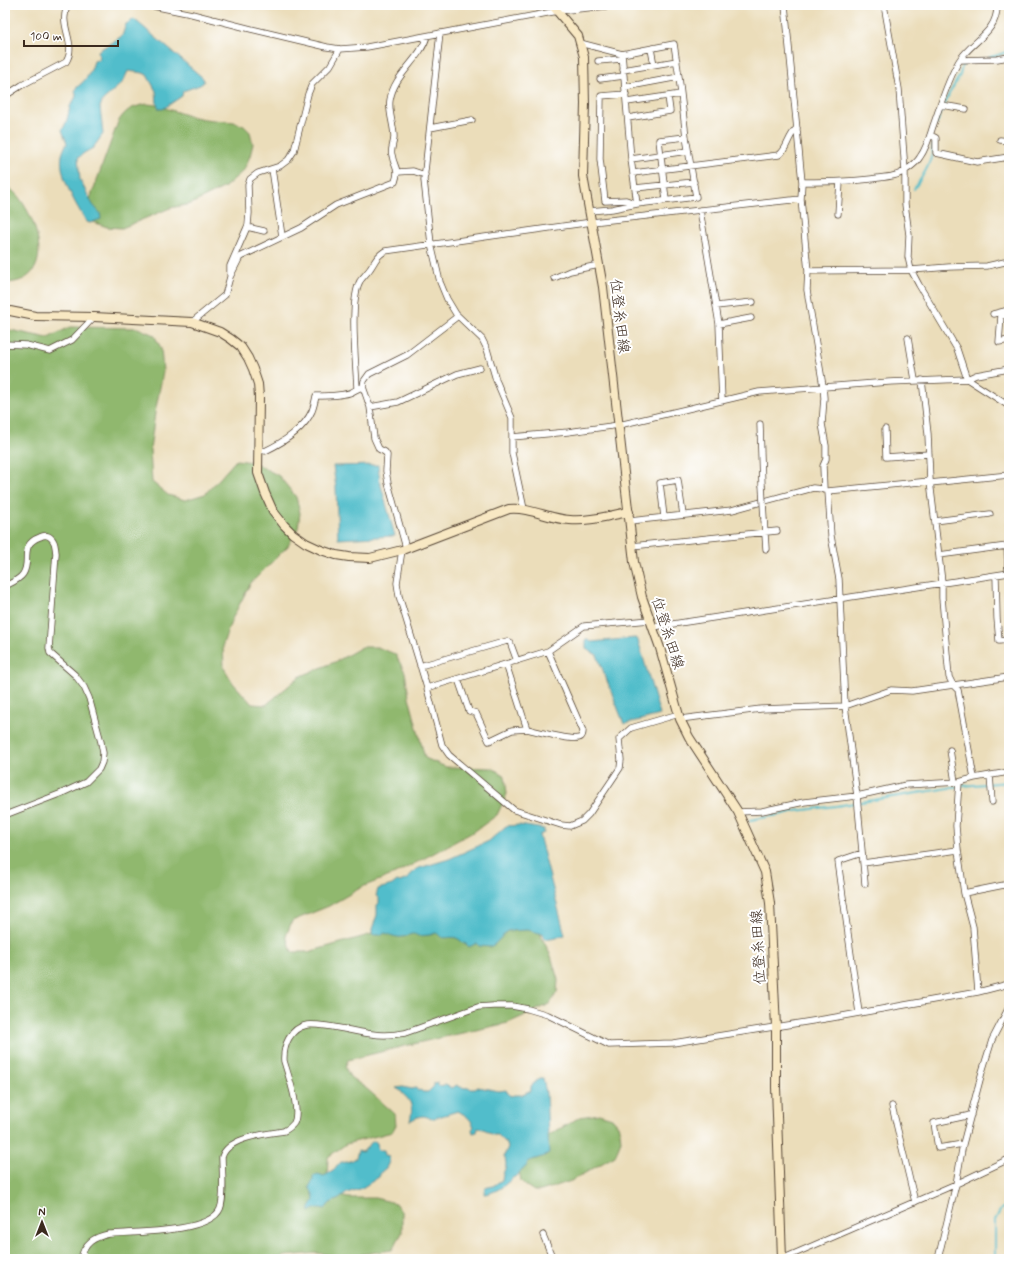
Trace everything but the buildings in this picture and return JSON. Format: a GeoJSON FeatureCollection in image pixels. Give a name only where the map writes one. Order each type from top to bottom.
{"type":"FeatureCollection","features":[{"type":"Feature","properties":{"kind":"main road","name":"位登糸田線"},"geometry":{"type":"LineString","coordinates":[[555,8],[578,36],[584,57],[585,104],[583,176],[603,287],[634,562],[642,598],[660,648],[679,716],[689,737],[738,812],[765,872],[770,903],[776,1027],[776,1087],[782,1259]]}},
{"type":"Feature","properties":{"kind":"main road"},"geometry":{"type":"LineString","coordinates":[[5,310],[35,316],[94,317],[192,322],[220,332],[231,339],[241,347],[248,358],[258,384],[258,473],[273,511],[293,534],[306,543],[336,555],[350,558],[370,558],[404,549],[502,511],[518,508],[572,521],[629,512]]}},
{"type":"Feature","properties":{"kind":"street"},"geometry":{"type":"LineString","coordinates":[[5,96],[22,85],[66,62],[70,56],[71,49],[64,20],[65,11],[68,5]]}},
{"type":"Feature","properties":{"kind":"street"},"geometry":{"type":"LineString","coordinates":[[148,5],[192,14],[251,30],[340,49],[367,47],[428,36],[555,8],[617,5]]}},
{"type":"Feature","properties":{"kind":"street"},"geometry":{"type":"LineString","coordinates":[[785,5],[802,182],[801,199],[808,271],[807,290],[824,398],[822,424],[826,446],[826,459],[823,466],[831,536],[839,579],[845,706],[857,796],[865,884]]}},
{"type":"Feature","properties":{"kind":"street"},"geometry":{"type":"LineString","coordinates":[[884,5],[899,90],[905,171],[905,204],[909,235],[908,258],[911,270],[957,349],[967,380],[1009,406]]}},
{"type":"Feature","properties":{"kind":"street"},"geometry":{"type":"LineString","coordinates":[[802,182],[840,182],[896,175],[905,171],[920,158],[960,60],[967,50],[987,33],[994,21],[997,5]]}},
{"type":"Feature","properties":{"kind":"street"},"geometry":{"type":"LineString","coordinates":[[440,33],[424,180],[431,244],[440,282],[447,298],[458,316],[482,339],[487,349],[496,380],[512,418],[512,453],[524,509]]}},
{"type":"Feature","properties":{"kind":"street"},"geometry":{"type":"LineString","coordinates":[[192,322],[225,295],[230,277],[240,257],[301,228],[336,205],[396,182],[398,172],[391,154],[394,138],[390,98],[405,69],[426,43],[428,36]]}},
{"type":"Feature","properties":{"kind":"street"},"geometry":{"type":"LineString","coordinates":[[580,43],[622,56]]}},
{"type":"Feature","properties":{"kind":"street"},"geometry":{"type":"LineString","coordinates":[[590,211],[696,197],[688,151],[680,77],[674,44],[598,62]]}},
{"type":"Feature","properties":{"kind":"street"},"geometry":{"type":"LineString","coordinates":[[230,277],[230,266],[247,227],[249,213],[248,185],[250,179],[258,173],[280,166],[288,160],[294,151],[308,94],[312,84],[330,66],[340,49]]}},
{"type":"Feature","properties":{"kind":"street"},"geometry":{"type":"LineString","coordinates":[[651,49],[654,65]]}},
{"type":"Feature","properties":{"kind":"street"},"geometry":{"type":"LineString","coordinates":[[622,56],[631,159],[637,204]]}},
{"type":"Feature","properties":{"kind":"street"},"geometry":{"type":"LineString","coordinates":[[960,60],[997,59],[1009,57]]}},
{"type":"Feature","properties":{"kind":"street"},"geometry":{"type":"LineString","coordinates":[[623,70],[677,61]]}},
{"type":"Feature","properties":{"kind":"street"},"geometry":{"type":"LineString","coordinates":[[600,79],[624,76]]}},
{"type":"Feature","properties":{"kind":"street"},"geometry":{"type":"LineString","coordinates":[[625,87],[680,77]]}},
{"type":"Feature","properties":{"kind":"street"},"geometry":{"type":"LineString","coordinates":[[626,94],[601,96],[600,159],[605,201],[626,200],[637,204]]}},
{"type":"Feature","properties":{"kind":"street"},"geometry":{"type":"LineString","coordinates":[[627,102],[681,94]]}},
{"type":"Feature","properties":{"kind":"street"},"geometry":{"type":"LineString","coordinates":[[628,118],[670,111],[668,96]]}},
{"type":"Feature","properties":{"kind":"street"},"geometry":{"type":"LineString","coordinates":[[941,105],[966,109]]}},
{"type":"Feature","properties":{"kind":"street"},"geometry":{"type":"LineString","coordinates":[[430,128],[472,120]]}},
{"type":"Feature","properties":{"kind":"street"},"geometry":{"type":"LineString","coordinates":[[633,173],[779,155],[783,152],[791,133],[796,128]]}},
{"type":"Feature","properties":{"kind":"street"},"geometry":{"type":"LineString","coordinates":[[930,135],[936,138],[936,154],[977,162],[1009,157]]}},
{"type":"Feature","properties":{"kind":"street"},"geometry":{"type":"LineString","coordinates":[[666,200],[658,140],[686,137]]}},
{"type":"Feature","properties":{"kind":"street"},"geometry":{"type":"LineString","coordinates":[[1000,140],[1009,141]]}},
{"type":"Feature","properties":{"kind":"street"},"geometry":{"type":"LineString","coordinates":[[631,159],[688,151]]}},
{"type":"Feature","properties":{"kind":"street"},"geometry":{"type":"LineString","coordinates":[[272,168],[282,236]]}},
{"type":"Feature","properties":{"kind":"street"},"geometry":{"type":"LineString","coordinates":[[398,172],[413,171],[425,175]]}},
{"type":"Feature","properties":{"kind":"street"},"geometry":{"type":"LineString","coordinates":[[635,188],[694,182]]}},
{"type":"Feature","properties":{"kind":"street"},"geometry":{"type":"LineString","coordinates":[[838,214],[840,182]]}},
{"type":"Feature","properties":{"kind":"street"},"geometry":{"type":"LineString","coordinates":[[801,199],[592,222],[386,251],[378,255],[370,270],[360,281],[354,300],[360,388],[370,407],[374,438],[379,449],[387,455],[386,471],[388,483],[404,549],[397,583],[398,590],[442,745],[450,755],[514,810],[561,825],[570,826],[582,821],[589,814],[620,768],[621,760],[619,739],[631,728],[679,716],[761,709],[845,706],[891,690],[912,691],[1009,677]]}},
{"type":"Feature","properties":{"kind":"street"},"geometry":{"type":"LineString","coordinates":[[700,210],[719,324],[722,401]]}},
{"type":"Feature","properties":{"kind":"street"},"geometry":{"type":"LineString","coordinates":[[247,227],[264,231]]}},
{"type":"Feature","properties":{"kind":"street"},"geometry":{"type":"LineString","coordinates":[[808,271],[911,270],[987,266],[1009,261]]}},
{"type":"Feature","properties":{"kind":"street"},"geometry":{"type":"LineString","coordinates":[[554,278],[570,271],[599,264]]}},
{"type":"Feature","properties":{"kind":"street"},"geometry":{"type":"LineString","coordinates":[[716,306],[753,302]]}},
{"type":"Feature","properties":{"kind":"street"},"geometry":{"type":"LineString","coordinates":[[993,314],[1009,310]]}},
{"type":"Feature","properties":{"kind":"street"},"geometry":{"type":"LineString","coordinates":[[1009,314],[1001,316],[999,342],[1009,340]]}},
{"type":"Feature","properties":{"kind":"street"},"geometry":{"type":"LineString","coordinates":[[258,449],[265,452],[290,437],[306,421],[312,412],[316,396],[351,392],[360,388],[369,374],[407,355],[458,316]]}},
{"type":"Feature","properties":{"kind":"street"},"geometry":{"type":"LineString","coordinates":[[5,344],[26,345],[50,351],[72,340],[94,317]]}},
{"type":"Feature","properties":{"kind":"street"},"geometry":{"type":"LineString","coordinates":[[719,324],[751,318]]}},
{"type":"Feature","properties":{"kind":"street"},"geometry":{"type":"LineString","coordinates":[[908,338],[915,380]]}},
{"type":"Feature","properties":{"kind":"street"},"geometry":{"type":"LineString","coordinates":[[370,407],[398,402],[457,374],[480,368]]}},
{"type":"Feature","properties":{"kind":"street"},"geometry":{"type":"LineString","coordinates":[[512,437],[568,432],[619,425],[759,392],[915,380],[967,380],[976,375],[1009,369]]}},
{"type":"Feature","properties":{"kind":"street"},"geometry":{"type":"LineString","coordinates":[[922,380],[930,482],[942,582],[949,677],[953,685],[958,690],[974,778]]}},
{"type":"Feature","properties":{"kind":"street"},"geometry":{"type":"LineString","coordinates":[[760,424],[766,549]]}},
{"type":"Feature","properties":{"kind":"street"},"geometry":{"type":"LineString","coordinates":[[885,429],[886,457],[929,454]]}},
{"type":"Feature","properties":{"kind":"street"},"geometry":{"type":"LineString","coordinates":[[630,521],[732,510],[814,488],[826,490],[1009,475]]}},
{"type":"Feature","properties":{"kind":"street"},"geometry":{"type":"LineString","coordinates":[[664,517],[660,483],[678,480],[683,515]]}},
{"type":"Feature","properties":{"kind":"street"},"geometry":{"type":"LineString","coordinates":[[935,521],[990,514]]}},
{"type":"Feature","properties":{"kind":"street"},"geometry":{"type":"LineString","coordinates":[[632,546],[777,531]]}},
{"type":"Feature","properties":{"kind":"street"},"geometry":{"type":"LineString","coordinates":[[5,586],[22,576],[25,571],[27,549],[30,542],[42,536],[52,538],[55,544],[56,553],[49,648],[50,653],[75,675],[84,687],[89,698],[102,742],[103,753],[100,769],[86,782],[5,815]]}},
{"type":"Feature","properties":{"kind":"street"},"geometry":{"type":"LineString","coordinates":[[427,688],[548,651],[584,626],[651,623],[840,599],[942,582],[1009,573],[1006,546],[939,555]]}},
{"type":"Feature","properties":{"kind":"street"},"geometry":{"type":"LineString","coordinates":[[996,575],[999,640],[1009,640]]}},
{"type":"Feature","properties":{"kind":"street"},"geometry":{"type":"LineString","coordinates":[[420,666],[507,641],[510,642],[517,661]]}},
{"type":"Feature","properties":{"kind":"street"},"geometry":{"type":"LineString","coordinates":[[458,679],[469,711],[476,713],[489,741],[512,730],[527,729],[569,738],[577,738],[582,736],[583,731],[548,651]]}},
{"type":"Feature","properties":{"kind":"street"},"geometry":{"type":"LineString","coordinates":[[506,664],[527,729]]}},
{"type":"Feature","properties":{"kind":"street"},"geometry":{"type":"LineString","coordinates":[[950,750],[957,782],[956,826],[958,850],[964,893],[973,927],[978,992]]}},
{"type":"Feature","properties":{"kind":"street"},"geometry":{"type":"LineString","coordinates":[[738,812],[762,811],[804,802],[857,796],[906,785],[957,782],[1009,772]]}},
{"type":"Feature","properties":{"kind":"street"},"geometry":{"type":"LineString","coordinates":[[990,775],[992,802]]}},
{"type":"Feature","properties":{"kind":"street"},"geometry":{"type":"LineString","coordinates":[[863,863],[958,850]]}},
{"type":"Feature","properties":{"kind":"street"},"geometry":{"type":"LineString","coordinates":[[859,1014],[838,861],[862,853]]}},
{"type":"Feature","properties":{"kind":"street"},"geometry":{"type":"LineString","coordinates":[[964,893],[1009,884]]}},
{"type":"Feature","properties":{"kind":"street"},"geometry":{"type":"LineString","coordinates":[[81,1259],[83,1251],[87,1245],[101,1235],[177,1229],[201,1223],[217,1214],[222,1202],[223,1152],[241,1140],[289,1129],[294,1121],[295,1105],[284,1061],[284,1053],[288,1040],[291,1036],[300,1027],[306,1025],[318,1025],[382,1036],[396,1035],[406,1033],[478,1007],[512,1006],[548,1015],[609,1045],[674,1043],[859,1014],[978,992],[1009,984]]}},
{"type":"Feature","properties":{"kind":"street"},"geometry":{"type":"LineString","coordinates":[[938,1259],[956,1184],[963,1144],[982,1072],[992,1040],[1009,1007]]}},
{"type":"Feature","properties":{"kind":"street"},"geometry":{"type":"LineString","coordinates":[[892,1106],[915,1202]]}},
{"type":"Feature","properties":{"kind":"street"},"geometry":{"type":"LineString","coordinates":[[963,1144],[938,1148],[934,1123],[971,1115]]}},
{"type":"Feature","properties":{"kind":"street"},"geometry":{"type":"LineString","coordinates":[[782,1259],[956,1184],[1009,1159]]}},
{"type":"Feature","properties":{"kind":"street"},"geometry":{"type":"LineString","coordinates":[[543,1235],[553,1259]]}},
{"type":"Feature","properties":{"kind":"green space"},"geometry":{"type":"Polygon","coordinates":[[[147,104],[156,105],[189,116],[234,122],[244,126],[250,132],[253,144],[244,170],[225,187],[191,204],[170,208],[122,228],[107,227],[90,221],[86,210],[118,122],[130,109],[147,104]]]}},
{"type":"Feature","properties":{"kind":"green space"},"geometry":{"type":"Polygon","coordinates":[[[5,186],[16,194],[25,206],[37,234],[39,248],[37,262],[32,272],[21,280],[5,283],[5,186]]]}},
{"type":"Feature","properties":{"kind":"green space"},"geometry":{"type":"Polygon","coordinates":[[[70,327],[138,328],[154,335],[161,348],[163,372],[150,450],[152,482],[168,495],[185,500],[205,494],[236,460],[253,462],[279,476],[296,497],[300,513],[298,528],[288,546],[250,584],[232,619],[223,644],[224,668],[233,683],[252,704],[266,705],[299,677],[337,661],[362,647],[377,647],[395,654],[405,672],[409,697],[425,758],[446,767],[492,768],[505,776],[507,794],[497,815],[475,831],[395,874],[362,887],[329,906],[292,921],[286,936],[292,952],[308,952],[411,924],[538,930],[551,956],[558,980],[557,992],[550,1004],[508,1023],[348,1060],[345,1067],[350,1077],[367,1089],[395,1114],[396,1125],[392,1132],[346,1144],[328,1157],[327,1180],[333,1195],[349,1198],[375,1198],[395,1203],[402,1213],[402,1233],[392,1250],[343,1257],[317,1253],[285,1256],[280,1259],[5,1259],[5,329],[48,338],[70,327]]]}},
{"type":"Feature","properties":{"kind":"green space"},"geometry":{"type":"Polygon","coordinates":[[[599,1114],[612,1118],[618,1125],[621,1141],[615,1156],[571,1181],[541,1191],[534,1191],[521,1181],[519,1170],[532,1145],[580,1117],[599,1114]]]}},
{"type":"Feature","properties":{"kind":"water"},"geometry":{"type":"Polygon","coordinates":[[[134,19],[203,78],[204,82],[183,91],[182,96],[163,109],[159,109],[156,91],[147,75],[128,71],[123,82],[103,100],[100,107],[103,134],[93,148],[78,158],[80,180],[93,205],[100,213],[101,219],[90,223],[87,222],[78,207],[65,180],[61,163],[62,153],[67,143],[62,130],[76,96],[75,89],[87,77],[94,61],[100,59],[98,51],[122,36],[126,24],[134,19]]]}},
{"type":"Feature","properties":{"kind":"water"},"geometry":{"type":"Polygon","coordinates":[[[378,465],[380,482],[395,536],[338,539],[336,488],[333,466],[378,465]]]}},
{"type":"Feature","properties":{"kind":"water"},"geometry":{"type":"Polygon","coordinates":[[[635,638],[638,640],[660,715],[624,724],[597,655],[586,649],[586,640],[591,642],[635,638]]]}},
{"type":"Feature","properties":{"kind":"water"},"geometry":{"type":"Polygon","coordinates":[[[519,825],[544,829],[544,833],[539,835],[565,935],[553,939],[545,939],[543,934],[528,930],[507,931],[495,944],[490,947],[479,946],[477,943],[469,947],[457,938],[444,938],[436,933],[418,936],[412,934],[404,937],[385,933],[382,935],[372,935],[372,929],[377,915],[377,905],[379,903],[379,898],[376,896],[378,889],[392,885],[397,881],[400,882],[407,879],[416,869],[449,859],[489,841],[506,826],[519,825]]]}},
{"type":"Feature","properties":{"kind":"water"},"geometry":{"type":"Polygon","coordinates":[[[540,1078],[543,1078],[546,1093],[549,1154],[528,1162],[526,1167],[522,1169],[517,1176],[502,1187],[487,1194],[484,1194],[485,1188],[493,1186],[502,1180],[506,1166],[504,1156],[508,1147],[506,1143],[498,1135],[493,1135],[484,1129],[478,1128],[477,1132],[473,1133],[472,1129],[474,1127],[471,1121],[468,1117],[458,1111],[431,1119],[426,1116],[421,1116],[410,1121],[412,1112],[409,1100],[396,1088],[416,1088],[418,1091],[428,1092],[434,1086],[434,1083],[438,1082],[438,1086],[445,1085],[452,1088],[457,1085],[460,1087],[469,1087],[471,1089],[478,1087],[499,1091],[506,1090],[510,1096],[524,1095],[526,1092],[530,1092],[531,1086],[540,1078]]]}},
{"type":"Feature","properties":{"kind":"water"},"geometry":{"type":"Polygon","coordinates":[[[375,1141],[377,1143],[378,1150],[384,1150],[385,1155],[389,1156],[389,1162],[379,1177],[362,1188],[347,1193],[330,1203],[325,1209],[317,1208],[310,1212],[314,1199],[309,1187],[313,1180],[313,1176],[318,1174],[324,1176],[333,1171],[341,1162],[351,1161],[356,1158],[358,1151],[362,1152],[375,1141]]]}},
{"type":"Feature","properties":{"kind":"waterway"},"geometry":{"type":"LineString","coordinates":[[990,57],[1009,51]]}},
{"type":"Feature","properties":{"kind":"waterway"},"geometry":{"type":"LineString","coordinates":[[936,125],[949,94],[960,75],[964,62]]}},
{"type":"Feature","properties":{"kind":"waterway"},"geometry":{"type":"LineString","coordinates":[[914,189],[929,163],[933,151],[933,145]]}},
{"type":"Feature","properties":{"kind":"waterway"},"geometry":{"type":"LineString","coordinates":[[750,820],[796,811],[961,786],[1009,782]]}},
{"type":"Feature","properties":{"kind":"waterway"},"geometry":{"type":"LineString","coordinates":[[995,1259],[995,1220],[1001,1209],[1009,1204]]}}]}
